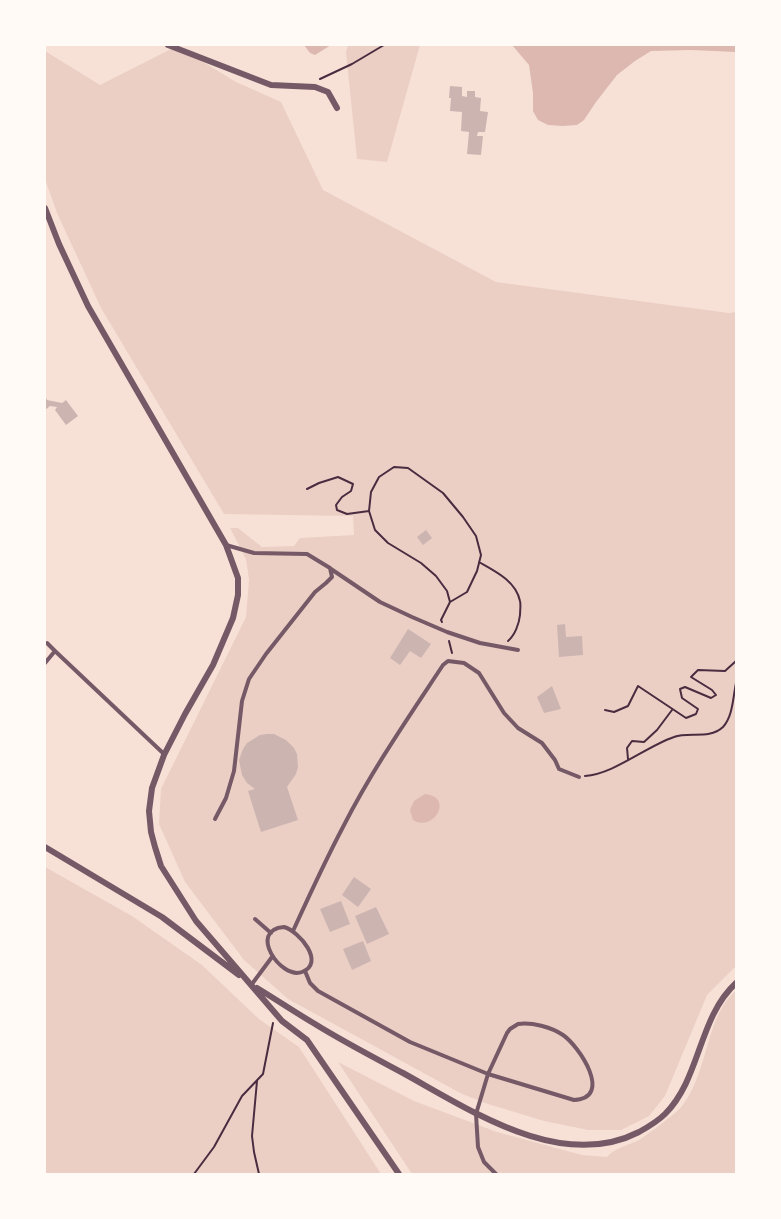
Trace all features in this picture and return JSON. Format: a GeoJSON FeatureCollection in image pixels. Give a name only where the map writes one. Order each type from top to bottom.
{"type":"FeatureCollection","features":[{"type":"Feature","properties":{"kind":"street"},"geometry":{"type":"LineString","coordinates":[[168,45],[271,85],[315,87],[328,92],[337,108]]}},
{"type":"Feature","properties":{"kind":"street"},"geometry":{"type":"LineString","coordinates":[[45,208],[58,244],[88,306],[226,545],[238,578],[238,595],[233,618],[213,665],[164,755],[152,788],[149,811],[151,832],[161,866],[196,921],[282,1021],[307,1040],[399,1174]]}},
{"type":"Feature","properties":{"kind":"street"},"geometry":{"type":"LineString","coordinates":[[45,847],[162,917],[252,984],[317,1025],[476,1114],[519,1132],[547,1140],[588,1145],[605,1144],[627,1138],[647,1128],[664,1115],[680,1096],[721,1000],[736,983]]}},
{"type":"Feature","properties":{"kind":"lane"},"geometry":{"type":"LineString","coordinates":[[226,545],[254,553],[308,554],[380,602],[447,632],[480,643],[518,650]]}},
{"type":"Feature","properties":{"kind":"lane"},"geometry":{"type":"LineString","coordinates":[[215,819],[226,798],[234,771],[242,701],[249,679],[315,592],[332,577],[330,568]]}},
{"type":"Feature","properties":{"kind":"lane"},"geometry":{"type":"LineString","coordinates":[[47,643],[164,755]]}},
{"type":"Feature","properties":{"kind":"lane"},"geometry":{"type":"LineString","coordinates":[[45,663],[55,651]]}},
{"type":"Feature","properties":{"kind":"lane"},"geometry":{"type":"LineString","coordinates":[[293,931],[344,825],[389,748],[443,665],[448,661],[464,663],[479,673],[504,713],[518,728],[542,743],[559,769],[579,777]]}},
{"type":"Feature","properties":{"kind":"lane"},"geometry":{"type":"LineString","coordinates":[[255,919],[271,933]]}},
{"type":"Feature","properties":{"kind":"lane"},"geometry":{"type":"LineString","coordinates":[[279,927],[293,931],[306,945],[312,958],[305,971],[298,973],[291,971],[272,957],[267,945],[267,938],[279,927]]}},
{"type":"Feature","properties":{"kind":"lane"},"geometry":{"type":"LineString","coordinates":[[252,984],[272,957]]}},
{"type":"Feature","properties":{"kind":"lane"},"geometry":{"type":"LineString","coordinates":[[305,971],[310,983],[318,991],[410,1042],[488,1074],[580,1100],[589,1093],[592,1076],[582,1057],[566,1038],[549,1028],[526,1024],[518,1024],[507,1033],[488,1074],[476,1114],[478,1147],[484,1162],[496,1174]]}},
{"type":"Feature","properties":{"kind":"path"},"geometry":{"type":"LineString","coordinates":[[303,87],[352,64],[384,45]]}},
{"type":"Feature","properties":{"kind":"path"},"geometry":{"type":"LineString","coordinates":[[450,602],[447,591],[436,576],[421,563],[388,543],[375,530],[369,511],[371,492],[379,477],[394,467],[408,468],[443,493],[464,517],[476,536],[481,555],[477,571],[467,592],[450,602],[441,620],[447,632],[454,661]]}},
{"type":"Feature","properties":{"kind":"path"},"geometry":{"type":"LineString","coordinates":[[307,489],[338,477],[353,484],[351,491],[336,505],[338,510],[347,514],[369,511]]}},
{"type":"Feature","properties":{"kind":"path"},"geometry":{"type":"LineString","coordinates":[[479,562],[513,585],[520,601],[519,621],[512,638],[502,647]]}},
{"type":"Feature","properties":{"kind":"path"},"geometry":{"type":"LineString","coordinates":[[605,710],[614,712],[628,706],[638,686],[686,718],[696,714],[698,709],[682,698],[680,689],[685,687],[711,698],[716,695],[712,690],[691,677],[698,670],[725,671],[736,662]]}},
{"type":"Feature","properties":{"kind":"path"},"geometry":{"type":"LineString","coordinates":[[579,777],[597,776],[677,735],[706,735],[722,729],[730,718],[736,683]]}},
{"type":"Feature","properties":{"kind":"path"},"geometry":{"type":"LineString","coordinates":[[628,759],[627,748],[632,741],[644,742],[657,730],[673,709]]}},
{"type":"Feature","properties":{"kind":"path"},"geometry":{"type":"LineString","coordinates":[[194,1174],[214,1147],[242,1096],[263,1074],[274,1011]]}},
{"type":"Feature","properties":{"kind":"path"},"geometry":{"type":"LineString","coordinates":[[257,1081],[252,1136],[260,1174]]}},
{"type":"Feature","properties":{"kind":"shaded area"},"geometry":{"type":"Polygon","coordinates":[[[304,45],[331,45],[315,55],[310,53],[304,45]]]}},
{"type":"Feature","properties":{"kind":"shaded area"},"geometry":{"type":"Polygon","coordinates":[[[348,45],[420,45],[387,162],[357,159],[346,52],[348,45]]]}},
{"type":"Feature","properties":{"kind":"shaded area"},"geometry":{"type":"Polygon","coordinates":[[[512,45],[736,45],[736,52],[651,51],[617,75],[584,120],[577,125],[563,126],[548,125],[538,120],[533,111],[529,65],[512,45]]]}},
{"type":"Feature","properties":{"kind":"shaded area"},"geometry":{"type":"Polygon","coordinates":[[[177,46],[236,82],[281,102],[323,190],[496,282],[729,313],[736,312],[736,966],[707,995],[665,1096],[649,1116],[621,1130],[588,1130],[544,1121],[462,1094],[288,999],[244,960],[185,882],[159,824],[161,789],[246,617],[249,580],[246,559],[230,528],[238,528],[262,547],[294,546],[300,538],[354,535],[353,516],[224,514],[101,308],[57,213],[45,179],[45,51],[100,85],[177,46]]]}},
{"type":"Feature","properties":{"kind":"shaded area"},"geometry":{"type":"Polygon","coordinates":[[[425,794],[439,801],[440,807],[438,813],[428,822],[420,823],[413,820],[410,810],[414,801],[425,794]]]}},
{"type":"Feature","properties":{"kind":"shaded area"},"geometry":{"type":"Polygon","coordinates":[[[45,867],[132,916],[202,965],[259,1019],[299,1047],[381,1174],[45,1174],[45,867]]]}},
{"type":"Feature","properties":{"kind":"shaded area"},"geometry":{"type":"Polygon","coordinates":[[[736,990],[736,1174],[412,1174],[338,1062],[414,1101],[497,1132],[582,1155],[607,1157],[618,1149],[639,1140],[682,1106],[696,1082],[718,1016],[725,1002],[736,990]]]}},
{"type":"Feature","properties":{"kind":"building"},"geometry":{"type":"Polygon","coordinates":[[[450,86],[462,87],[462,96],[467,97],[467,91],[475,91],[475,97],[481,98],[480,111],[488,112],[485,132],[478,132],[477,136],[483,136],[481,155],[467,154],[469,132],[461,131],[462,112],[450,111],[450,86]]]}},
{"type":"Feature","properties":{"kind":"building"},"geometry":{"type":"Polygon","coordinates":[[[45,396],[47,400],[62,403],[66,400],[78,416],[66,425],[55,410],[57,407],[50,406],[45,410],[45,396]]]}},
{"type":"Feature","properties":{"kind":"building"},"geometry":{"type":"Polygon","coordinates":[[[426,530],[432,538],[423,545],[417,537],[426,530]]]}},
{"type":"Feature","properties":{"kind":"building"},"geometry":{"type":"Polygon","coordinates":[[[565,624],[566,637],[582,636],[583,655],[559,657],[557,625],[565,624]]]}},
{"type":"Feature","properties":{"kind":"building"},"geometry":{"type":"Polygon","coordinates":[[[408,629],[431,644],[421,658],[410,651],[400,665],[390,658],[408,629]]]}},
{"type":"Feature","properties":{"kind":"building"},"geometry":{"type":"Polygon","coordinates":[[[552,686],[561,709],[544,713],[537,697],[552,686]]]}},
{"type":"Feature","properties":{"kind":"building"},"geometry":{"type":"Polygon","coordinates":[[[274,734],[286,740],[297,754],[296,774],[287,787],[298,820],[261,832],[248,791],[255,789],[242,775],[239,760],[247,743],[260,735],[274,734]]]}},
{"type":"Feature","properties":{"kind":"building"},"geometry":{"type":"Polygon","coordinates":[[[354,877],[371,889],[358,907],[342,895],[354,877]]]}},
{"type":"Feature","properties":{"kind":"building"},"geometry":{"type":"Polygon","coordinates":[[[341,901],[350,924],[330,932],[320,909],[341,901]]]}},
{"type":"Feature","properties":{"kind":"building"},"geometry":{"type":"Polygon","coordinates":[[[376,907],[389,934],[367,944],[355,916],[376,907]]]}},
{"type":"Feature","properties":{"kind":"building"},"geometry":{"type":"Polygon","coordinates":[[[363,941],[371,961],[352,970],[343,949],[363,941]]]}}]}
